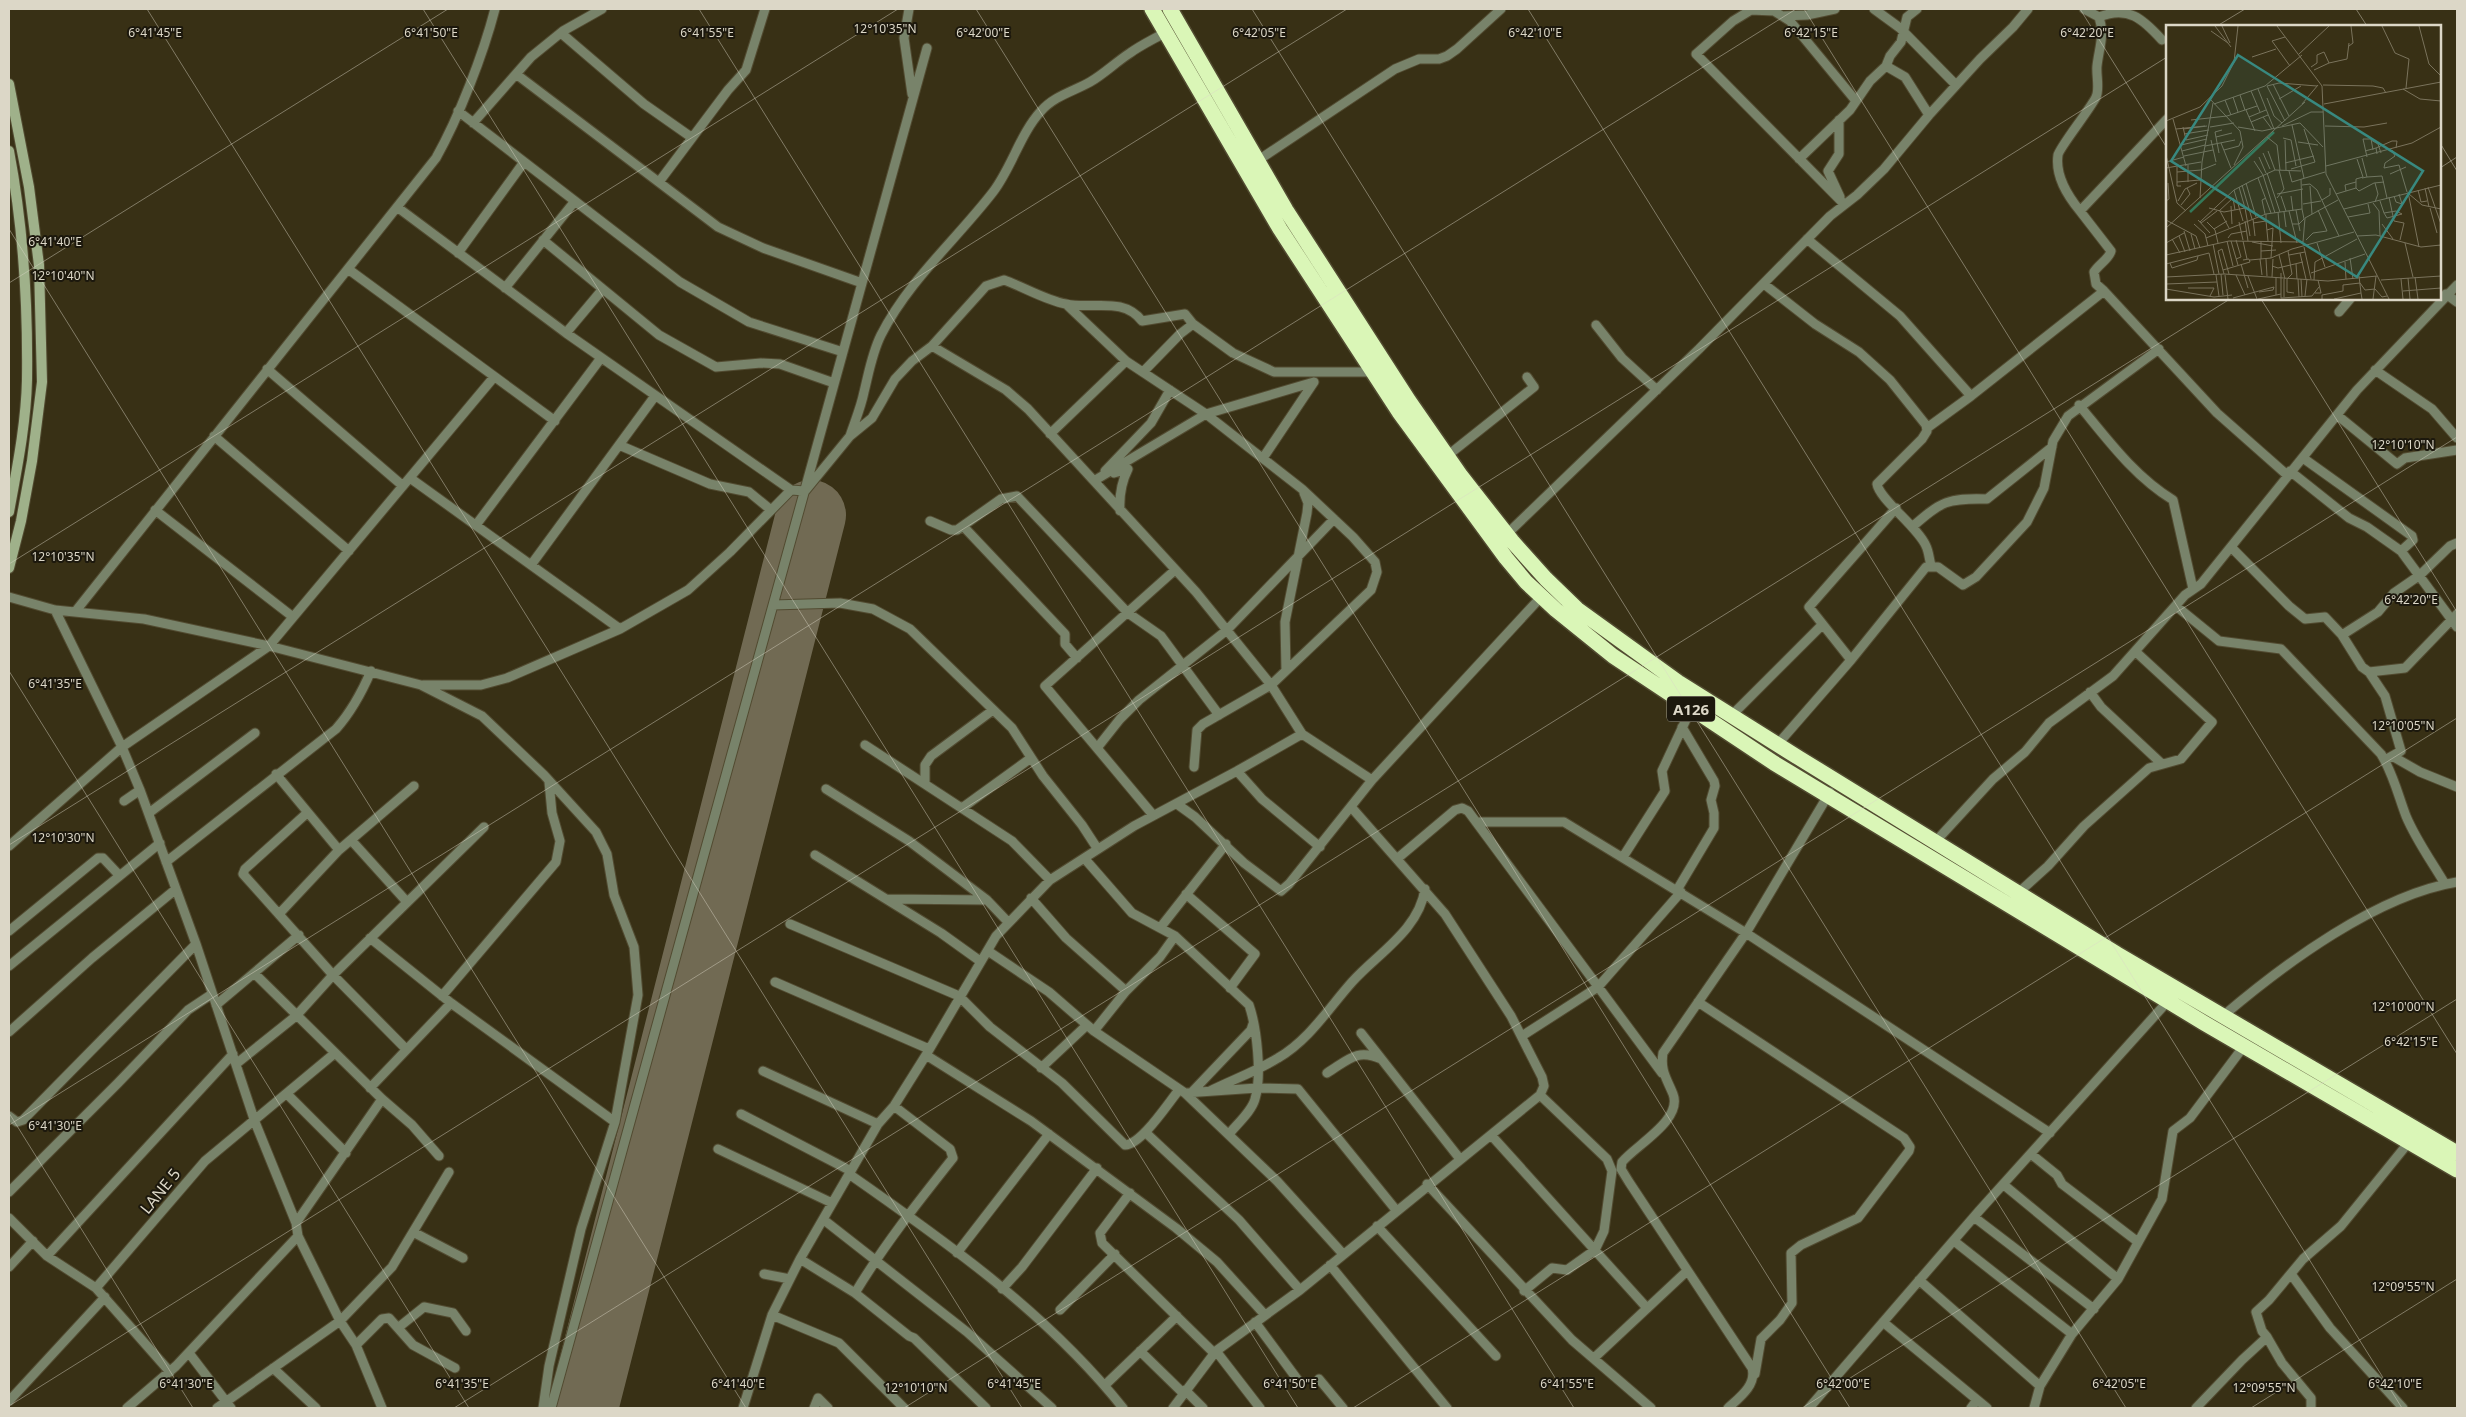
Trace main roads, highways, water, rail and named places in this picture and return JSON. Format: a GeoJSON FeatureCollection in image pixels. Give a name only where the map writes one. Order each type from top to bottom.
{"type":"FeatureCollection","features":[{"type":"Feature","properties":{"kind":"highway","name":"A126"},"geometry":{"type":"LineString","coordinates":[[1152,9],[1280,229],[1373,372],[1420,443],[1483,529],[1541,597],[1606,650],[1691,709],[1828,795],[2168,1001],[2457,1170]]}},
{"type":"Feature","properties":{"kind":"highway","name":"A126"},"geometry":{"type":"LineString","coordinates":[[1170,9],[1257,161],[1315,257],[1447,456],[1507,534],[1546,579],[1597,625],[1777,745],[2223,1016],[2457,1154]]}}]}
